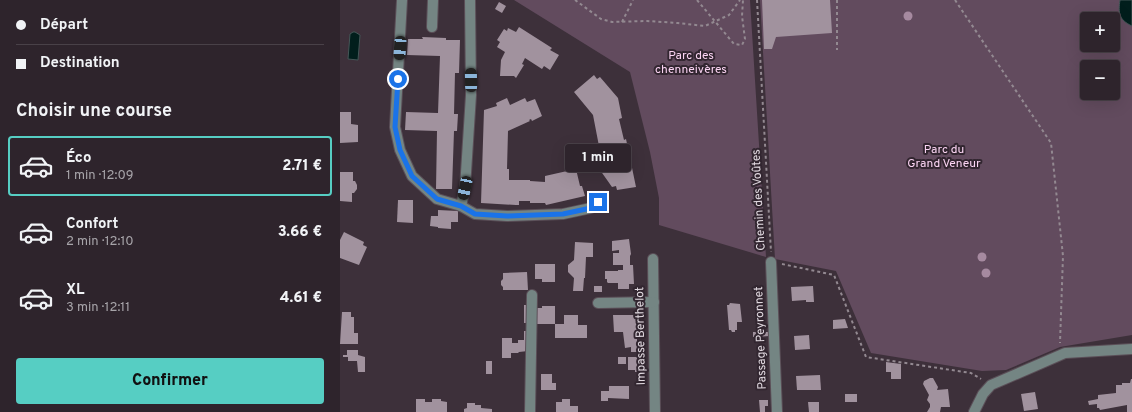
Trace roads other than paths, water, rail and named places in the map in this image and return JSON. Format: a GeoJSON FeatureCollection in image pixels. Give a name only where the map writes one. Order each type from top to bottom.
{"type":"FeatureCollection","features":[{"type":"Feature","properties":{"kind":"street"},"geometry":{"type":"LineString","coordinates":[[402,0],[395,127],[400,150],[412,176],[437,199],[461,206],[475,214],[507,216],[563,214],[591,208],[598,202]]}},
{"type":"Feature","properties":{"kind":"street"},"geometry":{"type":"LineString","coordinates":[[432,27],[433,0]]}},
{"type":"Feature","properties":{"kind":"street"},"geometry":{"type":"LineString","coordinates":[[461,206],[465,188],[471,95],[470,0]]}},
{"type":"Feature","properties":{"kind":"street","name":"Impasse Berthelot"},"geometry":{"type":"LineString","coordinates":[[654,259],[655,412]]}},
{"type":"Feature","properties":{"kind":"street","name":"Passage Peyronnet"},"geometry":{"type":"LineString","coordinates":[[771,262],[777,412]]}},
{"type":"Feature","properties":{"kind":"street"},"geometry":{"type":"LineString","coordinates":[[530,412],[532,296]]}},
{"type":"Feature","properties":{"kind":"street"},"geometry":{"type":"LineString","coordinates":[[598,303],[654,302]]}},
{"type":"Feature","properties":{"kind":"street"},"geometry":{"type":"LineString","coordinates":[[974,412],[983,394],[991,385],[1065,353],[1132,348]]}},
{"type":"Feature","properties":{"kind":"park label","name":"Parc des chenneivères"},"geometry":{"type":"Point","coordinates":[691,63]}},
{"type":"Feature","properties":{"kind":"park label","name":"Parc du Grand Veneur"},"geometry":{"type":"Point","coordinates":[944,157]}}]}
